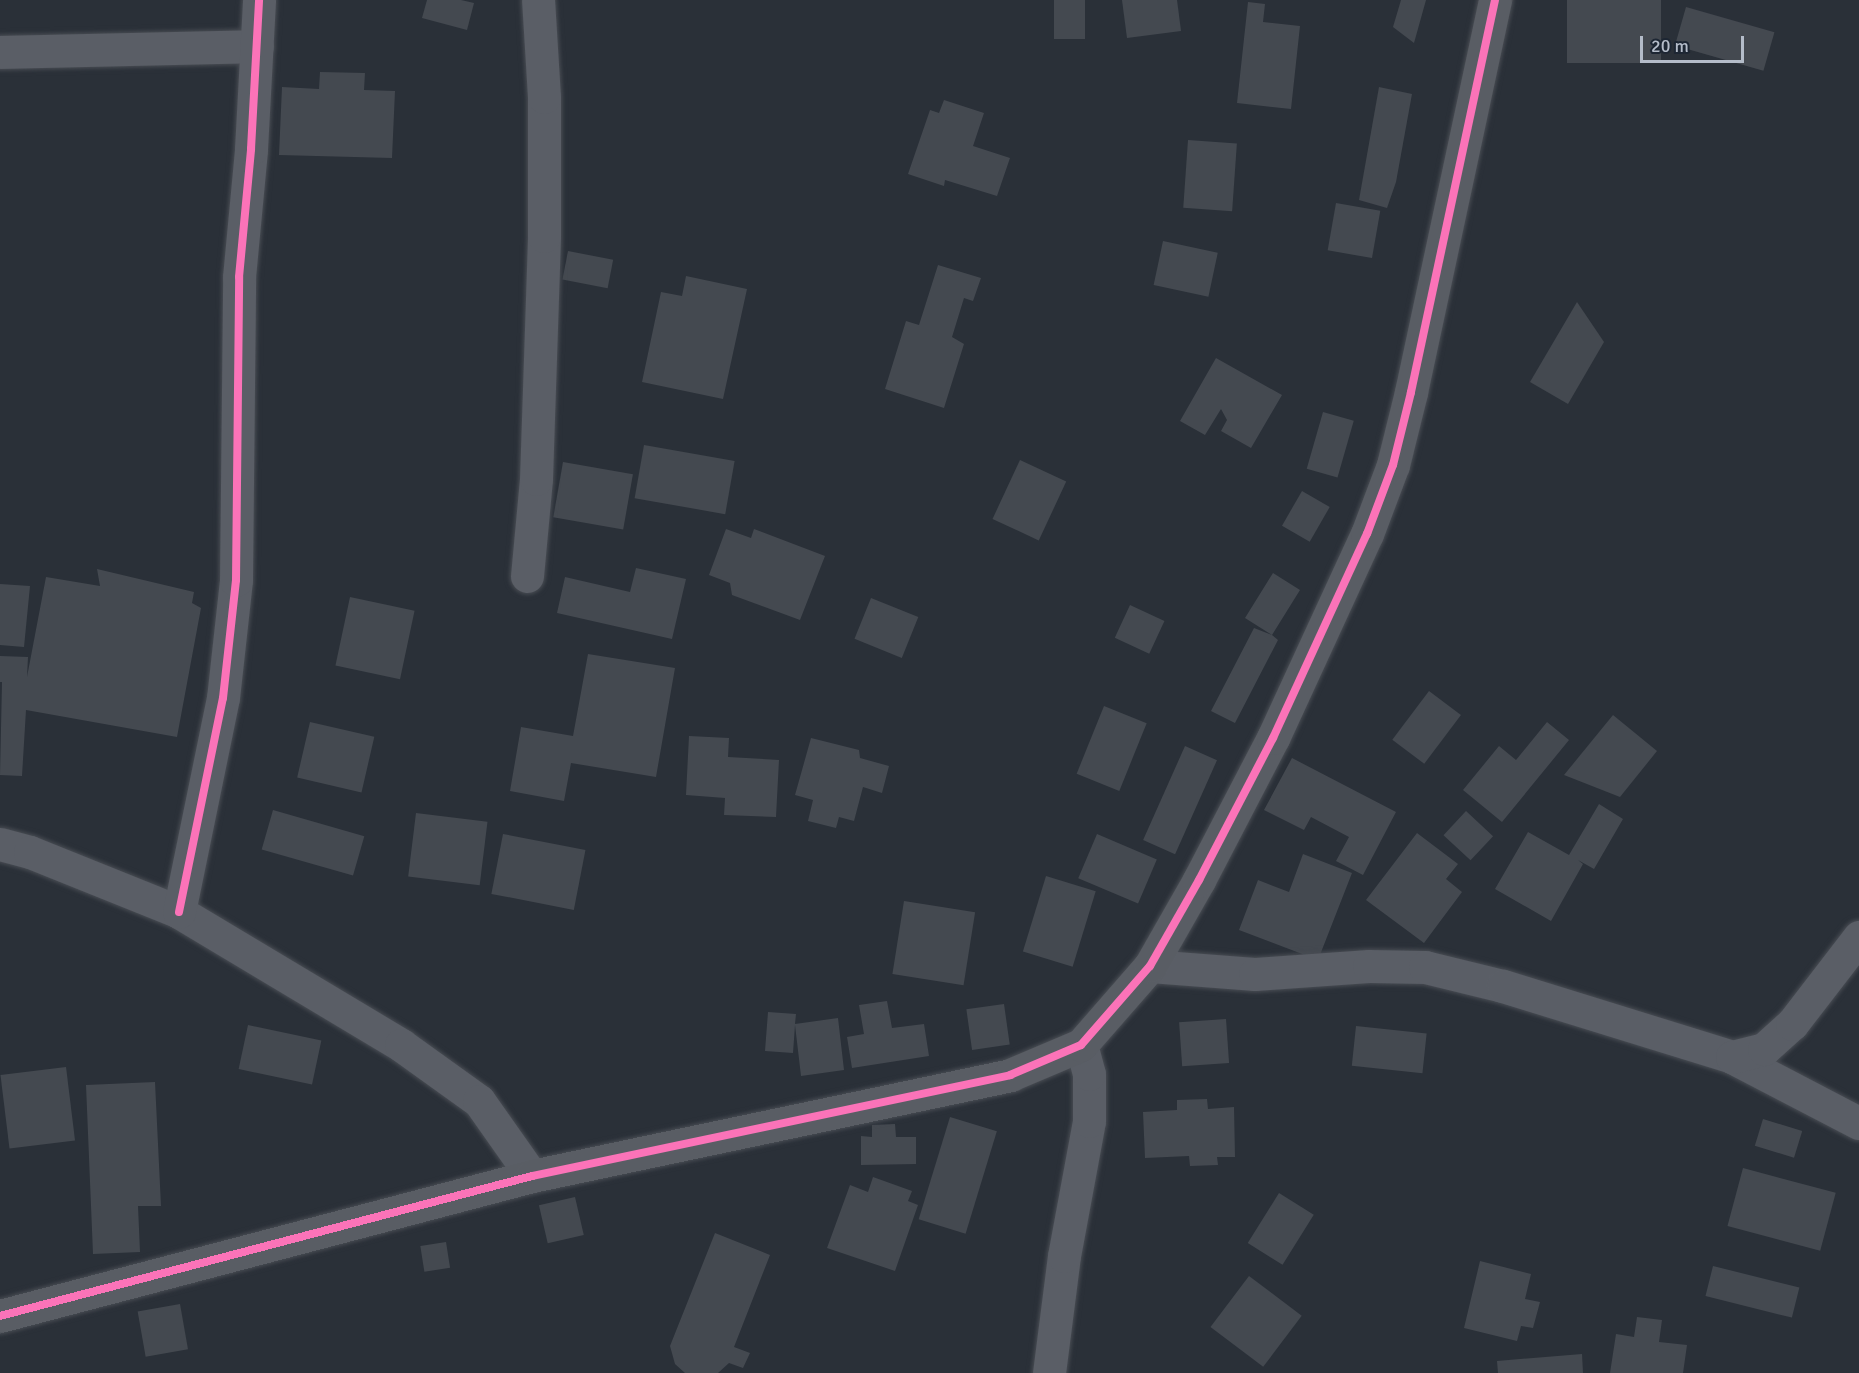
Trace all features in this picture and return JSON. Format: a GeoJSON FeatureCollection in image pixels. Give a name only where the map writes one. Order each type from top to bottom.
{"type":"FeatureCollection","features":[{"type":"Feature","properties":{"kind":"street"},"geometry":{"type":"LineString","coordinates":[[179,912],[223,698],[236,580],[239,277],[251,149],[259,0]]}},
{"type":"Feature","properties":{"kind":"street"},"geometry":{"type":"LineString","coordinates":[[527,576],[536,479],[544,236],[544,97],[538,0]]}},
{"type":"Feature","properties":{"kind":"street"},"geometry":{"type":"LineString","coordinates":[[0,1316],[532,1176],[1010,1075],[1081,1045],[1150,966],[1199,880],[1273,738],[1367,534],[1393,465],[1495,0]]}},
{"type":"Feature","properties":{"kind":"street"},"geometry":{"type":"LineString","coordinates":[[0,52],[257,46]]}},
{"type":"Feature","properties":{"kind":"street"},"geometry":{"type":"LineString","coordinates":[[0,844],[30,852],[179,912],[400,1044],[479,1101],[532,1176]]}},
{"type":"Feature","properties":{"kind":"street"},"geometry":{"type":"LineString","coordinates":[[1732,1057],[1764,1049],[1792,1024],[1859,937]]}},
{"type":"Feature","properties":{"kind":"street"},"geometry":{"type":"LineString","coordinates":[[1150,966],[1255,974],[1369,966],[1425,967],[1503,986],[1732,1057],[1859,1123]]}},
{"type":"Feature","properties":{"kind":"street"},"geometry":{"type":"LineString","coordinates":[[1049,1373],[1064,1256],[1089,1121],[1089,1074],[1081,1045]]}},
{"type":"Feature","properties":{"kind":"building"},"geometry":{"type":"Polygon","coordinates":[[[427,0],[461,0],[474,3],[467,30],[422,18],[427,0]]]}},
{"type":"Feature","properties":{"kind":"building"},"geometry":{"type":"Polygon","coordinates":[[[1054,0],[1085,0],[1085,39],[1054,39],[1054,0]]]}},
{"type":"Feature","properties":{"kind":"building"},"geometry":{"type":"Polygon","coordinates":[[[1122,0],[1177,0],[1181,31],[1127,38],[1122,0]]]}},
{"type":"Feature","properties":{"kind":"building"},"geometry":{"type":"Polygon","coordinates":[[[1401,0],[1426,0],[1414,43],[1393,27],[1401,0]]]}},
{"type":"Feature","properties":{"kind":"building"},"geometry":{"type":"Polygon","coordinates":[[[1567,0],[1661,0],[1661,63],[1567,63],[1567,0]]]}},
{"type":"Feature","properties":{"kind":"building"},"geometry":{"type":"Polygon","coordinates":[[[1248,2],[1265,4],[1263,22],[1300,26],[1291,109],[1237,103],[1248,2]]]}},
{"type":"Feature","properties":{"kind":"building"},"geometry":{"type":"Polygon","coordinates":[[[1686,7],[1774,32],[1763,71],[1675,45],[1686,7]]]}},
{"type":"Feature","properties":{"kind":"building"},"geometry":{"type":"Polygon","coordinates":[[[320,72],[365,73],[364,90],[395,91],[392,158],[279,155],[282,87],[319,89],[320,72]]]}},
{"type":"Feature","properties":{"kind":"building"},"geometry":{"type":"Polygon","coordinates":[[[1379,87],[1412,94],[1396,182],[1387,208],[1359,200],[1379,87]]]}},
{"type":"Feature","properties":{"kind":"building"},"geometry":{"type":"Polygon","coordinates":[[[944,100],[984,113],[973,146],[1010,158],[997,196],[945,180],[944,186],[908,174],[930,110],[939,113],[944,100]]]}},
{"type":"Feature","properties":{"kind":"building"},"geometry":{"type":"Polygon","coordinates":[[[1188,140],[1237,143],[1232,211],[1183,208],[1188,140]]]}},
{"type":"Feature","properties":{"kind":"building"},"geometry":{"type":"Polygon","coordinates":[[[1336,203],[1380,211],[1372,258],[1328,250],[1336,203]]]}},
{"type":"Feature","properties":{"kind":"building"},"geometry":{"type":"Polygon","coordinates":[[[1163,241],[1218,253],[1208,297],[1154,285],[1163,241]]]}},
{"type":"Feature","properties":{"kind":"building"},"geometry":{"type":"Polygon","coordinates":[[[568,251],[613,260],[608,288],[562,279],[568,251]]]}},
{"type":"Feature","properties":{"kind":"building"},"geometry":{"type":"Polygon","coordinates":[[[938,265],[981,278],[973,301],[964,298],[952,337],[964,344],[944,408],[885,389],[906,321],[919,325],[938,265]]]}},
{"type":"Feature","properties":{"kind":"building"},"geometry":{"type":"Polygon","coordinates":[[[686,276],[747,289],[723,399],[642,382],[661,292],[682,296],[686,276]]]}},
{"type":"Feature","properties":{"kind":"building"},"geometry":{"type":"Polygon","coordinates":[[[1577,302],[1604,342],[1568,404],[1530,382],[1577,302]]]}},
{"type":"Feature","properties":{"kind":"building"},"geometry":{"type":"Polygon","coordinates":[[[1216,358],[1282,395],[1251,448],[1221,431],[1227,420],[1221,409],[1205,435],[1180,421],[1216,358]]]}},
{"type":"Feature","properties":{"kind":"building"},"geometry":{"type":"Polygon","coordinates":[[[1323,412],[1354,421],[1337,478],[1307,469],[1323,412]]]}},
{"type":"Feature","properties":{"kind":"building"},"geometry":{"type":"Polygon","coordinates":[[[644,445],[735,461],[725,514],[635,498],[644,445]]]}},
{"type":"Feature","properties":{"kind":"building"},"geometry":{"type":"Polygon","coordinates":[[[1020,460],[1066,482],[1039,540],[993,519],[1020,460]]]}},
{"type":"Feature","properties":{"kind":"building"},"geometry":{"type":"Polygon","coordinates":[[[563,462],[633,474],[623,529],[553,517],[563,462]]]}},
{"type":"Feature","properties":{"kind":"building"},"geometry":{"type":"Polygon","coordinates":[[[1302,491],[1330,507],[1310,542],[1282,526],[1302,491]]]}},
{"type":"Feature","properties":{"kind":"building"},"geometry":{"type":"Polygon","coordinates":[[[726,529],[751,538],[754,529],[825,556],[800,620],[732,595],[730,583],[709,575],[726,529]]]}},
{"type":"Feature","properties":{"kind":"building"},"geometry":{"type":"Polygon","coordinates":[[[636,568],[686,579],[672,639],[557,613],[565,577],[630,592],[636,568]]]}},
{"type":"Feature","properties":{"kind":"building"},"geometry":{"type":"Polygon","coordinates":[[[97,569],[194,592],[192,603],[201,608],[177,737],[26,710],[22,776],[0,775],[2,682],[0,682],[0,656],[28,657],[27,677],[46,577],[100,586],[97,569]]]}},
{"type":"Feature","properties":{"kind":"building"},"geometry":{"type":"Polygon","coordinates":[[[1273,573],[1300,590],[1272,635],[1245,618],[1273,573]]]}},
{"type":"Feature","properties":{"kind":"building"},"geometry":{"type":"Polygon","coordinates":[[[0,584],[30,586],[24,647],[0,645],[0,584]]]}},
{"type":"Feature","properties":{"kind":"building"},"geometry":{"type":"Polygon","coordinates":[[[350,597],[415,611],[400,679],[335,665],[350,597]]]}},
{"type":"Feature","properties":{"kind":"building"},"geometry":{"type":"Polygon","coordinates":[[[871,598],[918,617],[902,658],[855,639],[871,598]]]}},
{"type":"Feature","properties":{"kind":"building"},"geometry":{"type":"Polygon","coordinates":[[[1130,605],[1164,621],[1149,654],[1115,638],[1130,605]]]}},
{"type":"Feature","properties":{"kind":"building"},"geometry":{"type":"Polygon","coordinates":[[[1254,628],[1278,640],[1235,723],[1211,711],[1254,628]]]}},
{"type":"Feature","properties":{"kind":"building"},"geometry":{"type":"Polygon","coordinates":[[[588,654],[675,668],[656,777],[571,763],[564,801],[510,791],[521,727],[573,736],[588,654]]]}},
{"type":"Feature","properties":{"kind":"building"},"geometry":{"type":"Polygon","coordinates":[[[1429,691],[1461,715],[1424,764],[1392,740],[1429,691]]]}},
{"type":"Feature","properties":{"kind":"building"},"geometry":{"type":"Polygon","coordinates":[[[1104,706],[1147,723],[1119,791],[1077,774],[1104,706]]]}},
{"type":"Feature","properties":{"kind":"building"},"geometry":{"type":"Polygon","coordinates":[[[1613,715],[1657,751],[1620,797],[1564,775],[1613,715]]]}},
{"type":"Feature","properties":{"kind":"building"},"geometry":{"type":"Polygon","coordinates":[[[310,722],[374,737],[361,792],[297,778],[310,722]]]}},
{"type":"Feature","properties":{"kind":"building"},"geometry":{"type":"Polygon","coordinates":[[[1547,722],[1569,740],[1502,822],[1463,790],[1499,746],[1516,760],[1547,722]]]}},
{"type":"Feature","properties":{"kind":"building"},"geometry":{"type":"Polygon","coordinates":[[[689,736],[729,738],[728,757],[779,760],[776,817],[724,815],[725,798],[686,795],[689,736]]]}},
{"type":"Feature","properties":{"kind":"building"},"geometry":{"type":"Polygon","coordinates":[[[811,738],[859,750],[860,758],[889,766],[882,793],[863,787],[854,821],[839,817],[836,828],[808,821],[813,800],[795,795],[811,738]]]}},
{"type":"Feature","properties":{"kind":"building"},"geometry":{"type":"Polygon","coordinates":[[[1185,746],[1217,760],[1175,854],[1143,840],[1185,746]]]}},
{"type":"Feature","properties":{"kind":"building"},"geometry":{"type":"Polygon","coordinates":[[[1292,758],[1396,812],[1363,875],[1336,861],[1349,837],[1311,817],[1304,830],[1264,810],[1292,758]]]}},
{"type":"Feature","properties":{"kind":"building"},"geometry":{"type":"Polygon","coordinates":[[[1599,804],[1623,819],[1594,869],[1578,860],[1583,864],[1551,921],[1495,889],[1528,832],[1569,855],[1599,804]]]}},
{"type":"Feature","properties":{"kind":"building"},"geometry":{"type":"Polygon","coordinates":[[[273,810],[364,836],[353,876],[262,849],[273,810]]]}},
{"type":"Feature","properties":{"kind":"building"},"geometry":{"type":"Polygon","coordinates":[[[1466,811],[1493,836],[1471,860],[1443,835],[1466,811]]]}},
{"type":"Feature","properties":{"kind":"building"},"geometry":{"type":"Polygon","coordinates":[[[416,813],[487,822],[480,885],[408,877],[416,813]]]}},
{"type":"Feature","properties":{"kind":"building"},"geometry":{"type":"Polygon","coordinates":[[[1417,833],[1458,864],[1446,879],[1462,892],[1424,943],[1366,900],[1417,833]]]}},
{"type":"Feature","properties":{"kind":"building"},"geometry":{"type":"Polygon","coordinates":[[[503,834],[585,850],[574,910],[491,894],[503,834]]]}},
{"type":"Feature","properties":{"kind":"building"},"geometry":{"type":"Polygon","coordinates":[[[1097,834],[1157,859],[1138,904],[1078,878],[1097,834]]]}},
{"type":"Feature","properties":{"kind":"building"},"geometry":{"type":"Polygon","coordinates":[[[1303,854],[1352,873],[1318,960],[1239,930],[1258,880],[1289,892],[1303,854]]]}},
{"type":"Feature","properties":{"kind":"building"},"geometry":{"type":"Polygon","coordinates":[[[1046,876],[1096,891],[1073,967],[1023,952],[1046,876]]]}},
{"type":"Feature","properties":{"kind":"building"},"geometry":{"type":"Polygon","coordinates":[[[904,901],[975,912],[964,985],[892,974],[904,901]]]}},
{"type":"Feature","properties":{"kind":"building"},"geometry":{"type":"Polygon","coordinates":[[[887,1001],[892,1028],[924,1024],[929,1056],[852,1068],[847,1037],[864,1034],[859,1005],[887,1001]]]}},
{"type":"Feature","properties":{"kind":"building"},"geometry":{"type":"Polygon","coordinates":[[[1004,1004],[1010,1045],[972,1050],[966,1009],[1004,1004]]]}},
{"type":"Feature","properties":{"kind":"building"},"geometry":{"type":"Polygon","coordinates":[[[768,1012],[796,1014],[795,1024],[838,1018],[844,1070],[801,1076],[795,1025],[793,1053],[765,1051],[768,1012]]]}},
{"type":"Feature","properties":{"kind":"building"},"geometry":{"type":"Polygon","coordinates":[[[1226,1019],[1229,1063],[1182,1066],[1179,1022],[1226,1019]]]}},
{"type":"Feature","properties":{"kind":"building"},"geometry":{"type":"Polygon","coordinates":[[[248,1025],[321,1041],[312,1085],[239,1069],[248,1025]]]}},
{"type":"Feature","properties":{"kind":"building"},"geometry":{"type":"Polygon","coordinates":[[[1356,1026],[1427,1033],[1422,1073],[1352,1066],[1356,1026]]]}},
{"type":"Feature","properties":{"kind":"building"},"geometry":{"type":"Polygon","coordinates":[[[66,1067],[75,1140],[10,1148],[0,1075],[66,1067]]]}},
{"type":"Feature","properties":{"kind":"building"},"geometry":{"type":"Polygon","coordinates":[[[155,1082],[161,1206],[138,1206],[140,1252],[93,1254],[86,1085],[155,1082]]]}},
{"type":"Feature","properties":{"kind":"building"},"geometry":{"type":"Polygon","coordinates":[[[1207,1099],[1208,1109],[1234,1107],[1235,1157],[1217,1157],[1218,1165],[1190,1166],[1189,1156],[1145,1158],[1143,1112],[1177,1110],[1177,1100],[1207,1099]]]}},
{"type":"Feature","properties":{"kind":"building"},"geometry":{"type":"Polygon","coordinates":[[[950,1117],[997,1131],[966,1234],[919,1219],[950,1117]]]}},
{"type":"Feature","properties":{"kind":"building"},"geometry":{"type":"Polygon","coordinates":[[[1763,1119],[1802,1131],[1794,1158],[1755,1146],[1763,1119]]]}},
{"type":"Feature","properties":{"kind":"building"},"geometry":{"type":"Polygon","coordinates":[[[895,1124],[896,1137],[916,1137],[916,1164],[861,1165],[861,1136],[872,1137],[872,1125],[895,1124]]]}},
{"type":"Feature","properties":{"kind":"building"},"geometry":{"type":"Polygon","coordinates":[[[1743,1168],[1836,1193],[1820,1251],[1727,1226],[1743,1168]]]}},
{"type":"Feature","properties":{"kind":"building"},"geometry":{"type":"Polygon","coordinates":[[[873,1177],[912,1191],[908,1201],[918,1205],[895,1271],[827,1248],[850,1185],[868,1192],[873,1177]]]}},
{"type":"Feature","properties":{"kind":"building"},"geometry":{"type":"Polygon","coordinates":[[[1279,1193],[1314,1215],[1283,1265],[1248,1243],[1279,1193]]]}},
{"type":"Feature","properties":{"kind":"building"},"geometry":{"type":"Polygon","coordinates":[[[575,1197],[584,1235],[548,1243],[539,1205],[575,1197]]]}},
{"type":"Feature","properties":{"kind":"building"},"geometry":{"type":"Polygon","coordinates":[[[715,1233],[770,1255],[734,1347],[750,1353],[743,1368],[729,1363],[718,1373],[685,1373],[675,1364],[670,1346],[715,1233]]]}},
{"type":"Feature","properties":{"kind":"building"},"geometry":{"type":"Polygon","coordinates":[[[446,1242],[450,1268],[424,1272],[420,1246],[446,1242]]]}},
{"type":"Feature","properties":{"kind":"building"},"geometry":{"type":"Polygon","coordinates":[[[1480,1261],[1531,1274],[1525,1299],[1540,1302],[1533,1328],[1521,1326],[1517,1341],[1464,1328],[1480,1261]]]}},
{"type":"Feature","properties":{"kind":"building"},"geometry":{"type":"Polygon","coordinates":[[[1713,1266],[1799,1288],[1792,1318],[1706,1296],[1713,1266]]]}},
{"type":"Feature","properties":{"kind":"building"},"geometry":{"type":"Polygon","coordinates":[[[1249,1276],[1302,1316],[1263,1367],[1210,1327],[1249,1276]]]}},
{"type":"Feature","properties":{"kind":"building"},"geometry":{"type":"Polygon","coordinates":[[[180,1304],[188,1349],[146,1357],[138,1311],[180,1304]]]}},
{"type":"Feature","properties":{"kind":"building"},"geometry":{"type":"Polygon","coordinates":[[[1637,1317],[1662,1320],[1659,1342],[1687,1345],[1683,1373],[1610,1373],[1616,1334],[1634,1337],[1637,1317]]]}},
{"type":"Feature","properties":{"kind":"building"},"geometry":{"type":"Polygon","coordinates":[[[1582,1354],[1583,1373],[1498,1373],[1497,1361],[1582,1354]]]}},
{"type":"Feature","properties":{"kind":"cycle path"},"geometry":{"type":"LineString","coordinates":[[179,912],[223,698],[236,580],[239,277],[251,149],[259,0]]}},
{"type":"Feature","properties":{"kind":"cycle path"},"geometry":{"type":"LineString","coordinates":[[0,1316],[532,1176],[1010,1075],[1081,1045],[1150,966],[1199,880],[1273,738],[1367,534],[1393,465],[1411,392],[1495,0]]}}]}
